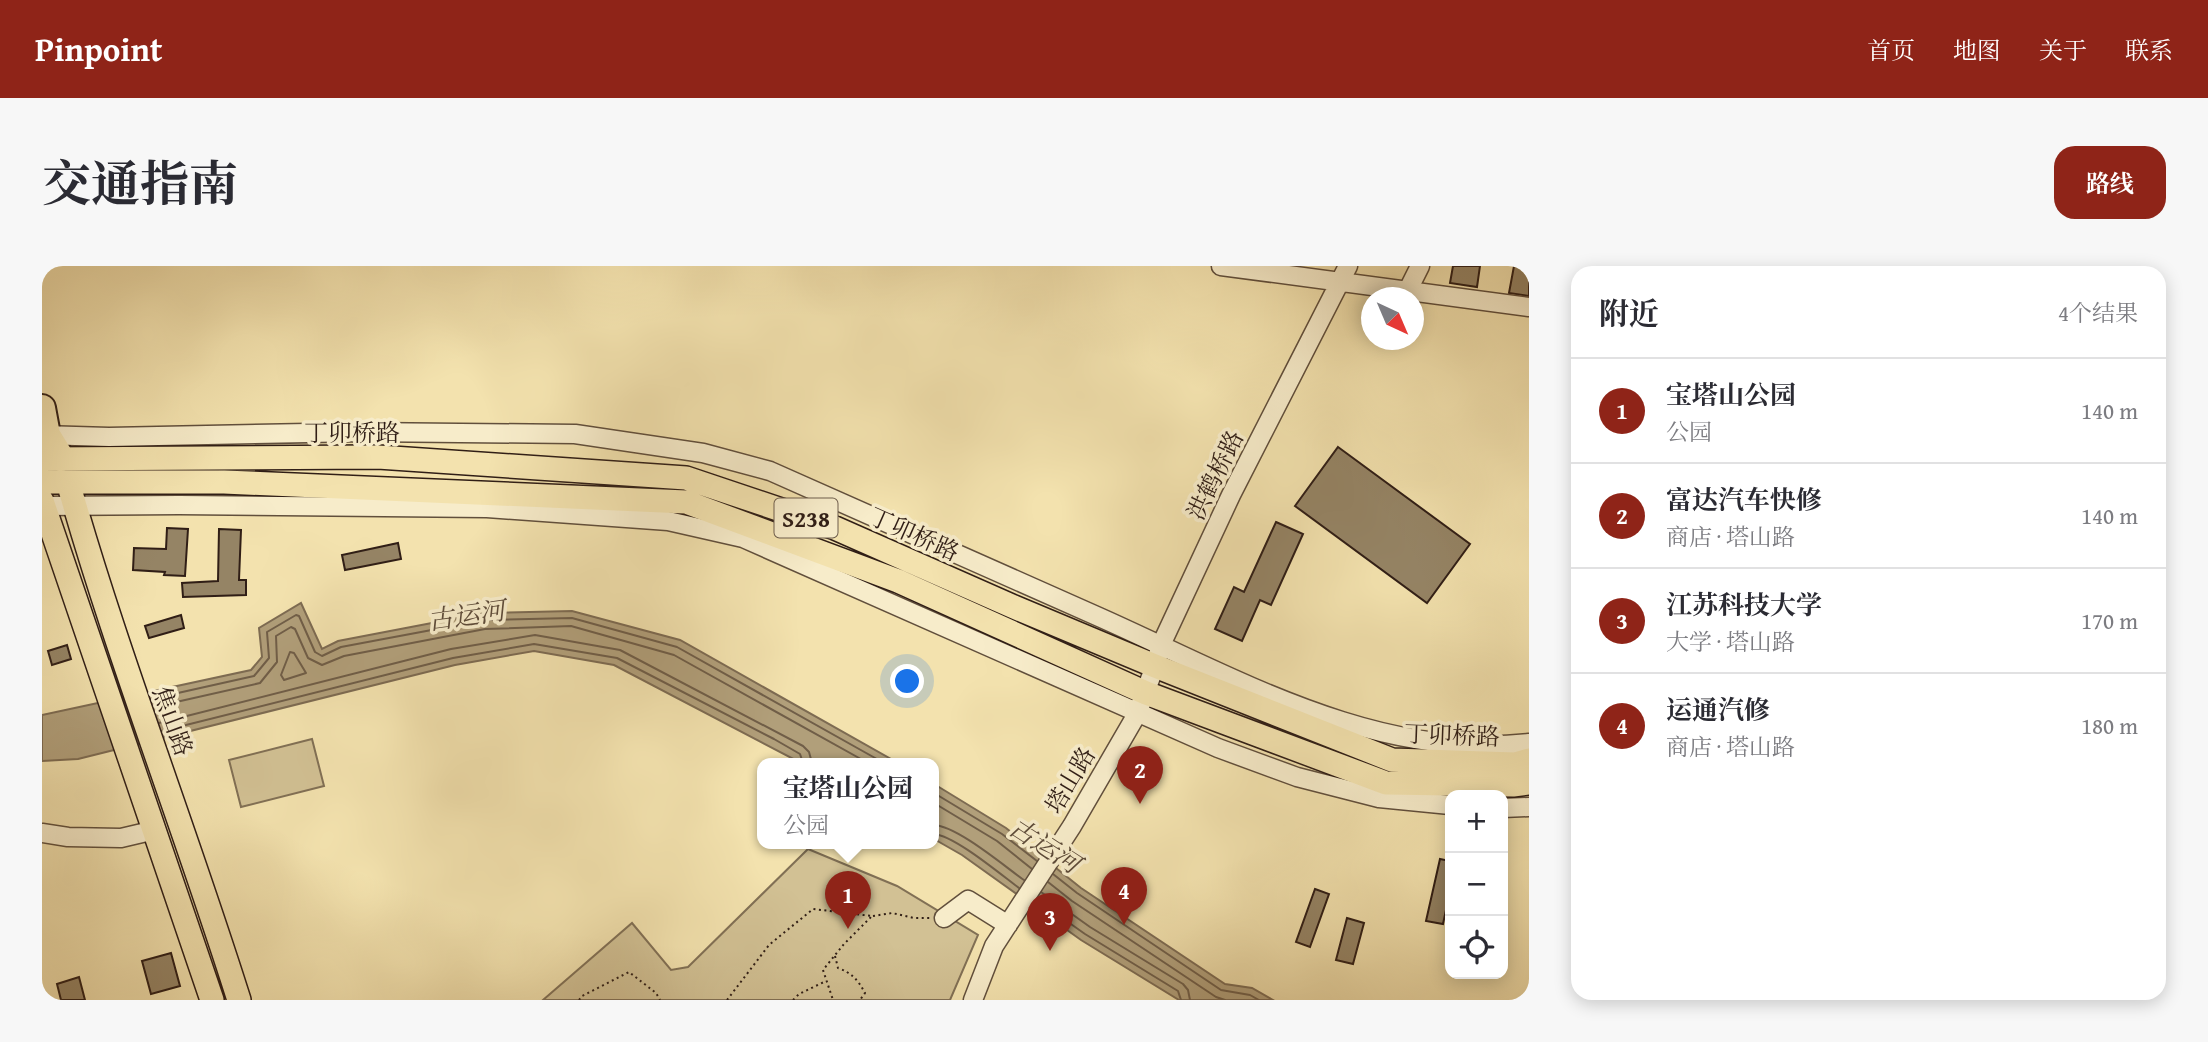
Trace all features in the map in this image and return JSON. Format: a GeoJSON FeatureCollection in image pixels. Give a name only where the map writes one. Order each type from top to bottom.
{"type":"FeatureCollection","features":[{"type":"Feature","properties":{"kind":"highway"},"geometry":{"type":"LineString","coordinates":[[42,408],[52,454]]}},
{"type":"Feature","properties":{"kind":"main road","name":"丁卯桥路"},"geometry":{"type":"LineString","coordinates":[[52,454],[378,457],[686,478],[835,528],[1014,607],[1158,655],[1392,760],[1515,764],[1529,760]]}},
{"type":"Feature","properties":{"kind":"main road","name":"丁卯桥路"},"geometry":{"type":"LineString","coordinates":[[42,482],[52,454]]}},
{"type":"Feature","properties":{"kind":"main road","name":"丁卯桥路"},"geometry":{"type":"LineString","coordinates":[[52,454],[224,482],[686,502],[898,581],[1142,703],[1386,783],[1529,783]]}},
{"type":"Feature","properties":{"kind":"main road","name":"焦山路"},"geometry":{"type":"LineString","coordinates":[[52,454],[74,506],[239,1000]]}},
{"type":"Feature","properties":{"kind":"main road"},"geometry":{"type":"LineString","coordinates":[[43,504],[212,1000]]}},
{"type":"Feature","properties":{"kind":"street"},"geometry":{"type":"LineString","coordinates":[[1221,266],[1369,287]]}},
{"type":"Feature","properties":{"kind":"street","name":"洪鹤桥路"},"geometry":{"type":"LineString","coordinates":[[1142,703],[1158,655],[1231,495],[1348,266]]}},
{"type":"Feature","properties":{"kind":"street"},"geometry":{"type":"LineString","coordinates":[[1410,287],[1420,266]]}},
{"type":"Feature","properties":{"kind":"street"},"geometry":{"type":"LineString","coordinates":[[1424,294],[1529,307]]}},
{"type":"Feature","properties":{"kind":"street"},"geometry":{"type":"LineString","coordinates":[[52,454],[109,437],[361,432],[575,434],[703,453],[769,471],[1158,655],[1307,709],[1426,743],[1495,747],[1529,743]]}},
{"type":"Feature","properties":{"kind":"street"},"geometry":{"type":"LineString","coordinates":[[43,504],[487,509],[668,521],[743,538],[1142,703],[1218,748],[1297,777],[1379,798],[1445,805]]}},
{"type":"Feature","properties":{"kind":"street","name":"塔山路"},"geometry":{"type":"LineString","coordinates":[[973,1000],[994,946],[1072,826],[1142,703]]}},
{"type":"Feature","properties":{"kind":"street"},"geometry":{"type":"LineString","coordinates":[[1508,808],[1529,807]]}},
{"type":"Feature","properties":{"kind":"street"},"geometry":{"type":"LineString","coordinates":[[42,833],[121,838],[155,830]]}},
{"type":"Feature","properties":{"kind":"street"},"geometry":{"type":"LineString","coordinates":[[944,918],[968,900],[1008,925]]}},
{"type":"Feature","properties":{"kind":"path"},"geometry":{"type":"LineString","coordinates":[[727,1000],[769,945],[813,909],[872,916],[892,913],[914,918],[944,918]]}},
{"type":"Feature","properties":{"kind":"path"},"geometry":{"type":"LineString","coordinates":[[833,1000],[822,970],[872,916]]}},
{"type":"Feature","properties":{"kind":"path"},"geometry":{"type":"LineString","coordinates":[[835,955],[838,968],[851,973],[860,984],[865,993],[860,1000]]}},
{"type":"Feature","properties":{"kind":"path"},"geometry":{"type":"LineString","coordinates":[[579,1000],[629,972],[656,993],[660,1000]]}},
{"type":"Feature","properties":{"kind":"path"},"geometry":{"type":"LineString","coordinates":[[793,1000],[825,981]]}},
{"type":"Feature","properties":{"kind":"shaded area"},"geometry":{"type":"Polygon","coordinates":[[[312,739],[324,786],[241,807],[229,760],[312,739]]]}},
{"type":"Feature","properties":{"kind":"shaded area"},"geometry":{"type":"Polygon","coordinates":[[[808,849],[897,886],[978,935],[950,1000],[543,1000],[632,923],[671,970],[688,967],[808,849]]]}},
{"type":"Feature","properties":{"kind":"water"},"geometry":{"type":"Polygon","coordinates":[[[301,603],[322,649],[338,641],[484,613],[572,611],[680,640],[889,758],[791,758],[614,665],[534,651],[455,665],[78,759],[42,761],[42,715],[251,670],[262,657],[259,628],[301,603]]]}},
{"type":"Feature","properties":{"kind":"water"},"geometry":{"type":"Polygon","coordinates":[[[939,787],[1006,828],[1081,888],[1225,984],[1252,988],[1273,1000],[1179,1000],[1081,940],[962,855],[939,842],[939,787]]]}},
{"type":"Feature","properties":{"kind":"building"},"geometry":{"type":"Polygon","coordinates":[[[1453,266],[1480,266],[1477,287],[1450,283],[1453,266]]]}},
{"type":"Feature","properties":{"kind":"building"},"geometry":{"type":"Polygon","coordinates":[[[1514,266],[1529,266],[1529,296],[1509,293],[1514,266]]]}},
{"type":"Feature","properties":{"kind":"building"},"geometry":{"type":"Polygon","coordinates":[[[1338,447],[1470,544],[1427,603],[1295,506],[1338,447]]]}},
{"type":"Feature","properties":{"kind":"building"},"geometry":{"type":"Polygon","coordinates":[[[1276,522],[1303,534],[1271,605],[1260,600],[1242,641],[1215,629],[1234,587],[1244,592],[1276,522]]]}},
{"type":"Feature","properties":{"kind":"building"},"geometry":{"type":"Polygon","coordinates":[[[167,528],[188,529],[185,576],[133,570],[134,548],[166,549],[167,528]]]}},
{"type":"Feature","properties":{"kind":"building"},"geometry":{"type":"Polygon","coordinates":[[[219,529],[241,530],[239,580],[246,580],[246,595],[183,597],[182,583],[218,581],[219,529]]]}},
{"type":"Feature","properties":{"kind":"building"},"geometry":{"type":"Polygon","coordinates":[[[398,543],[401,559],[345,570],[342,555],[398,543]]]}},
{"type":"Feature","properties":{"kind":"building"},"geometry":{"type":"Polygon","coordinates":[[[181,615],[184,628],[149,638],[145,626],[181,615]]]}},
{"type":"Feature","properties":{"kind":"building"},"geometry":{"type":"Polygon","coordinates":[[[67,645],[71,659],[52,665],[48,651],[67,645]]]}},
{"type":"Feature","properties":{"kind":"building"},"geometry":{"type":"Polygon","coordinates":[[[1440,859],[1445,860],[1443,924],[1426,921],[1440,859]]]}},
{"type":"Feature","properties":{"kind":"building"},"geometry":{"type":"Polygon","coordinates":[[[1315,889],[1329,894],[1310,947],[1296,942],[1315,889]]]}},
{"type":"Feature","properties":{"kind":"building"},"geometry":{"type":"Polygon","coordinates":[[[1347,918],[1364,923],[1353,964],[1336,960],[1347,918]]]}},
{"type":"Feature","properties":{"kind":"building"},"geometry":{"type":"Polygon","coordinates":[[[171,953],[180,986],[151,994],[142,961],[171,953]]]}},
{"type":"Feature","properties":{"kind":"building"},"geometry":{"type":"Polygon","coordinates":[[[79,977],[85,1000],[61,1000],[57,984],[79,977]]]}},
{"type":"Feature","properties":{"kind":"place","name":"富达汽车快修"},"geometry":{"type":"Point","coordinates":[1140,804]}},
{"type":"Feature","properties":{"kind":"place","name":"运通汽修"},"geometry":{"type":"Point","coordinates":[1124,925]}},
{"type":"Feature","properties":{"kind":"place","name":"宝塔山公园"},"geometry":{"type":"Point","coordinates":[848,929]}},
{"type":"Feature","properties":{"kind":"place","name":"江苏科技大学"},"geometry":{"type":"Point","coordinates":[1050,951]}},
{"type":"Feature","properties":{"kind":"water label","name":"古运河"},"geometry":{"type":"Point","coordinates":[466,615]}},
{"type":"Feature","properties":{"kind":"water label","name":"古运河"},"geometry":{"type":"Point","coordinates":[1045,845]}}]}
